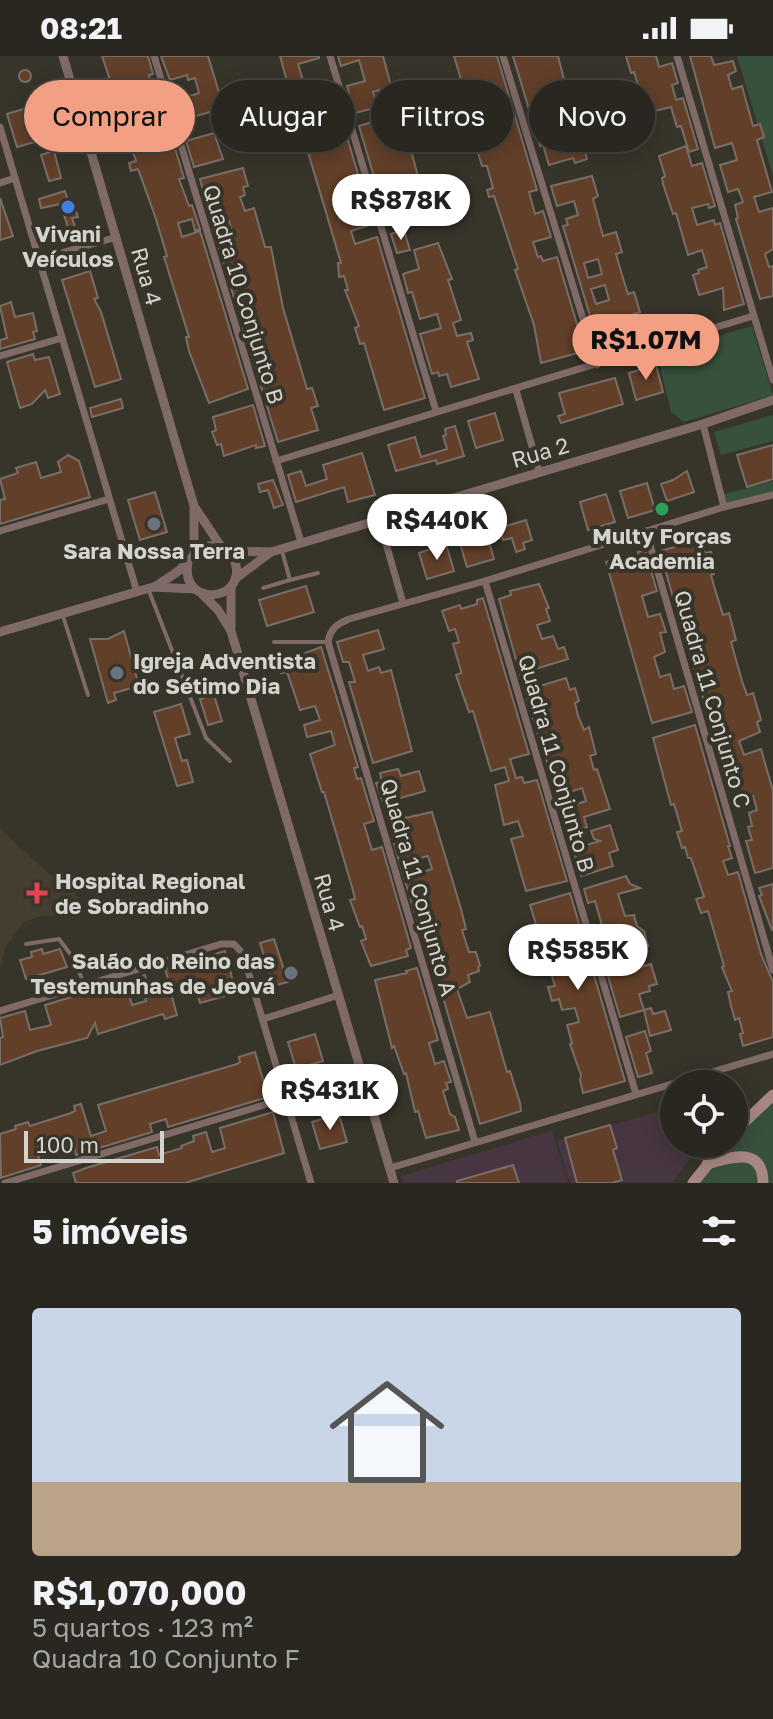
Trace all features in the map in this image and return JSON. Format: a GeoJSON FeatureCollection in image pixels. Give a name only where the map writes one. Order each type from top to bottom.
{"type":"FeatureCollection","features":[{"type":"Feature","properties":{"kind":"main road"},"geometry":{"type":"LineString","coordinates":[[748,1119],[773,1095]]}},
{"type":"Feature","properties":{"kind":"main road"},"geometry":{"type":"LineString","coordinates":[[707,1164],[746,1156],[761,1168],[763,1183]]}},
{"type":"Feature","properties":{"kind":"main road"},"geometry":{"type":"LineString","coordinates":[[693,1183],[712,1158]]}},
{"type":"Feature","properties":{"kind":"street","name":"Rua 4"},"geometry":{"type":"LineString","coordinates":[[63,56],[194,506]]}},
{"type":"Feature","properties":{"kind":"street","name":"Quadra 10 Conjunto B"},"geometry":{"type":"LineString","coordinates":[[154,56],[301,542]]}},
{"type":"Feature","properties":{"kind":"street"},"geometry":{"type":"LineString","coordinates":[[330,56],[436,411]]}},
{"type":"Feature","properties":{"kind":"street"},"geometry":{"type":"LineString","coordinates":[[503,56],[597,365]]}},
{"type":"Feature","properties":{"kind":"street"},"geometry":{"type":"LineString","coordinates":[[677,56],[773,380]]}},
{"type":"Feature","properties":{"kind":"street"},"geometry":{"type":"LineString","coordinates":[[0,127],[137,592]]}},
{"type":"Feature","properties":{"kind":"street"},"geometry":{"type":"LineString","coordinates":[[0,183],[15,178]]}},
{"type":"Feature","properties":{"kind":"street"},"geometry":{"type":"LineString","coordinates":[[40,259],[117,237]]}},
{"type":"Feature","properties":{"kind":"street"},"geometry":{"type":"LineString","coordinates":[[276,461],[753,316]]}},
{"type":"Feature","properties":{"kind":"street"},"geometry":{"type":"LineString","coordinates":[[0,356],[62,338]]}},
{"type":"Feature","properties":{"kind":"street"},"geometry":{"type":"LineString","coordinates":[[516,390],[539,471]]}},
{"type":"Feature","properties":{"kind":"street","name":"Rua 2"},"geometry":{"type":"LineString","coordinates":[[271,552],[703,424],[773,400]]}},
{"type":"Feature","properties":{"kind":"street"},"geometry":{"type":"LineString","coordinates":[[703,424],[724,507]]}},
{"type":"Feature","properties":{"kind":"street"},"geometry":{"type":"LineString","coordinates":[[328,642],[338,623],[773,495]]}},
{"type":"Feature","properties":{"kind":"street"},"geometry":{"type":"LineString","coordinates":[[0,531],[109,499]]}},
{"type":"Feature","properties":{"kind":"street"},"geometry":{"type":"LineString","coordinates":[[194,506],[236,564],[231,631]]}},
{"type":"Feature","properties":{"kind":"street"},"geometry":{"type":"LineString","coordinates":[[194,506],[188,577],[218,610],[231,631]]}},
{"type":"Feature","properties":{"kind":"street"},"geometry":{"type":"LineString","coordinates":[[379,519],[403,603]]}},
{"type":"Feature","properties":{"kind":"street","name":"Quadra 11 Conjunto C"},"geometry":{"type":"LineString","coordinates":[[646,531],[773,970]]}},
{"type":"Feature","properties":{"kind":"street"},"geometry":{"type":"LineString","coordinates":[[151,588],[207,546],[271,552]]}},
{"type":"Feature","properties":{"kind":"street"},"geometry":{"type":"LineString","coordinates":[[0,632],[151,588],[218,595],[271,552]]}},
{"type":"Feature","properties":{"kind":"street","name":"Quadra 11 Conjunto B"},"geometry":{"type":"LineString","coordinates":[[485,581],[636,1094]]}},
{"type":"Feature","properties":{"kind":"street","name":"Rua 4"},"geometry":{"type":"LineString","coordinates":[[231,631],[394,1183]]}},
{"type":"Feature","properties":{"kind":"street","name":"Quadra 11 Conjunto A"},"geometry":{"type":"LineString","coordinates":[[328,642],[475,1142]]}},
{"type":"Feature","properties":{"kind":"street"},"geometry":{"type":"LineString","coordinates":[[0,1011],[221,944],[234,944],[243,954],[311,1183]]}},
{"type":"Feature","properties":{"kind":"street"},"geometry":{"type":"LineString","coordinates":[[263,1019],[339,995]]}},
{"type":"Feature","properties":{"kind":"street"},"geometry":{"type":"LineString","coordinates":[[721,1070],[773,1054]]}},
{"type":"Feature","properties":{"kind":"street"},"geometry":{"type":"LineString","coordinates":[[390,1168],[660,1087]]}},
{"type":"Feature","properties":{"kind":"street"},"geometry":{"type":"LineString","coordinates":[[5,1183],[287,1098]]}},
{"type":"Feature","properties":{"kind":"lane"},"geometry":{"type":"LineString","coordinates":[[282,548],[290,580]]}},
{"type":"Feature","properties":{"kind":"lane"},"geometry":{"type":"LineString","coordinates":[[263,588],[318,573]]}},
{"type":"Feature","properties":{"kind":"lane"},"geometry":{"type":"LineString","coordinates":[[151,588],[206,738],[230,761]]}},
{"type":"Feature","properties":{"kind":"lane"},"geometry":{"type":"LineString","coordinates":[[62,613],[88,695]]}},
{"type":"Feature","properties":{"kind":"lane"},"geometry":{"type":"LineString","coordinates":[[274,642],[328,642]]}},
{"type":"Feature","properties":{"kind":"lane"},"geometry":{"type":"LineString","coordinates":[[26,944],[59,939],[71,955],[85,985]]}},
{"type":"Feature","properties":{"kind":"shaded area","name":"Hospital Regional de Sobradinho"},"geometry":{"type":"Polygon","coordinates":[[[0,829],[49,874],[66,880],[83,905],[77,915],[41,916],[24,922],[5,947],[0,971],[0,829]]]}},
{"type":"Feature","properties":{"kind":"shaded area"},"geometry":{"type":"Polygon","coordinates":[[[660,1111],[660,1158],[691,1158],[672,1183],[570,1183],[557,1141],[660,1111]]]}},
{"type":"Feature","properties":{"kind":"shaded area"},"geometry":{"type":"Polygon","coordinates":[[[552,1131],[568,1183],[403,1183],[401,1176],[552,1131]]]}},
{"type":"Feature","properties":{"kind":"green space"},"geometry":{"type":"Polygon","coordinates":[[[737,56],[773,56],[773,176],[737,56]]]}},
{"type":"Feature","properties":{"kind":"green space"},"geometry":{"type":"Polygon","coordinates":[[[752,326],[773,395],[684,422],[671,412],[657,354],[752,326]]]}},
{"type":"Feature","properties":{"kind":"green space"},"geometry":{"type":"Polygon","coordinates":[[[773,415],[773,441],[721,455],[714,432],[773,415]]]}},
{"type":"Feature","properties":{"kind":"green space"},"geometry":{"type":"Polygon","coordinates":[[[773,481],[773,495],[724,507],[721,495],[773,481]]]}},
{"type":"Feature","properties":{"kind":"green space"},"geometry":{"type":"Polygon","coordinates":[[[773,1095],[773,1183],[693,1183],[713,1158],[748,1158],[748,1119],[773,1095]]]}},
{"type":"Feature","properties":{"kind":"building"},"geometry":{"type":"Polygon","coordinates":[[[102,56],[148,56],[153,74],[149,75],[150,80],[110,80],[102,56]]]}},
{"type":"Feature","properties":{"kind":"building"},"geometry":{"type":"Polygon","coordinates":[[[161,56],[208,56],[215,80],[211,80],[211,115],[210,112],[195,116],[195,94],[199,93],[195,78],[188,80],[187,75],[170,80],[161,56]]]}},
{"type":"Feature","properties":{"kind":"building"},"geometry":{"type":"Polygon","coordinates":[[[280,56],[319,56],[298,64],[303,80],[287,80],[280,56]]]}},
{"type":"Feature","properties":{"kind":"building"},"geometry":{"type":"Polygon","coordinates":[[[338,56],[383,56],[389,80],[371,80],[371,109],[355,113],[355,84],[365,81],[359,60],[341,66],[338,56]]]}},
{"type":"Feature","properties":{"kind":"building"},"geometry":{"type":"Polygon","coordinates":[[[454,56],[497,56],[504,80],[461,80],[454,56]]]}},
{"type":"Feature","properties":{"kind":"building"},"geometry":{"type":"Polygon","coordinates":[[[513,56],[558,56],[564,80],[529,80],[529,109],[513,56]]]}},
{"type":"Feature","properties":{"kind":"building"},"geometry":{"type":"Polygon","coordinates":[[[626,56],[656,56],[659,67],[672,63],[678,83],[672,85],[676,100],[683,98],[698,149],[689,152],[671,107],[655,111],[655,80],[636,80],[634,72],[631,73],[626,56]]]}},
{"type":"Feature","properties":{"kind":"building"},"geometry":{"type":"Polygon","coordinates":[[[690,56],[711,56],[714,65],[733,61],[736,71],[728,75],[732,89],[742,86],[753,126],[760,124],[764,137],[757,140],[772,192],[754,197],[759,212],[773,208],[773,249],[765,254],[769,267],[773,266],[773,296],[760,299],[736,219],[735,205],[743,202],[738,189],[728,192],[720,165],[737,160],[732,143],[715,148],[690,56]]]}},
{"type":"Feature","properties":{"kind":"building"},"geometry":{"type":"Polygon","coordinates":[[[20,71],[30,71],[30,80],[20,81],[20,71]]]}},
{"type":"Feature","properties":{"kind":"building"},"geometry":{"type":"Polygon","coordinates":[[[24,109],[24,145],[17,147],[7,114],[24,109]]]}},
{"type":"Feature","properties":{"kind":"building"},"geometry":{"type":"Polygon","coordinates":[[[513,110],[537,190],[529,192],[535,214],[543,211],[551,237],[533,242],[538,257],[541,256],[543,261],[557,257],[585,351],[541,363],[534,325],[515,270],[518,269],[494,196],[489,197],[487,190],[493,188],[487,166],[482,166],[478,152],[513,152],[513,110]]]}},
{"type":"Feature","properties":{"kind":"building"},"geometry":{"type":"Polygon","coordinates":[[[371,122],[371,152],[411,152],[426,206],[391,219],[387,206],[383,207],[359,126],[371,122]]]}},
{"type":"Feature","properties":{"kind":"building"},"geometry":{"type":"Polygon","coordinates":[[[211,134],[211,152],[221,152],[223,159],[194,167],[189,152],[195,152],[195,138],[211,134]]]}},
{"type":"Feature","properties":{"kind":"building"},"geometry":{"type":"Polygon","coordinates":[[[686,146],[692,166],[702,163],[715,206],[709,208],[708,204],[692,208],[697,225],[714,220],[715,225],[720,223],[744,304],[724,310],[723,288],[699,295],[693,275],[707,267],[702,250],[688,255],[676,213],[673,214],[663,184],[662,178],[665,176],[659,156],[686,146]]]}},
{"type":"Feature","properties":{"kind":"building"},"geometry":{"type":"Polygon","coordinates":[[[54,152],[61,178],[49,181],[41,155],[54,152]]]}},
{"type":"Feature","properties":{"kind":"building"},"geometry":{"type":"Polygon","coordinates":[[[133,152],[176,152],[184,178],[179,179],[200,229],[195,231],[192,219],[178,223],[182,237],[200,231],[248,389],[209,403],[189,351],[186,337],[189,337],[164,257],[167,256],[155,216],[138,169],[131,171],[129,163],[136,161],[133,152]]]}},
{"type":"Feature","properties":{"kind":"building"},"geometry":{"type":"Polygon","coordinates":[[[308,152],[351,152],[361,184],[351,187],[355,201],[365,198],[373,224],[351,231],[355,244],[377,237],[425,398],[384,410],[364,343],[360,344],[355,328],[359,326],[345,290],[348,290],[344,276],[339,277],[338,263],[341,263],[308,152]]]}},
{"type":"Feature","properties":{"kind":"building"},"geometry":{"type":"Polygon","coordinates":[[[545,152],[585,152],[587,159],[575,163],[573,158],[549,165],[545,152]]]}},
{"type":"Feature","properties":{"kind":"building"},"geometry":{"type":"Polygon","coordinates":[[[243,168],[248,186],[243,187],[245,195],[240,197],[245,211],[254,208],[265,247],[271,247],[283,308],[307,389],[312,388],[318,406],[311,408],[318,430],[278,442],[239,315],[253,311],[249,297],[235,301],[217,241],[233,236],[229,221],[212,226],[200,179],[243,168]]]}},
{"type":"Feature","properties":{"kind":"building"},"geometry":{"type":"Polygon","coordinates":[[[592,176],[598,196],[593,199],[603,236],[616,232],[622,252],[616,254],[622,275],[628,294],[634,292],[640,312],[633,314],[637,326],[616,332],[619,341],[605,345],[604,341],[600,342],[563,226],[568,225],[566,219],[578,215],[574,201],[557,206],[551,186],[592,176]],[[598,259],[584,263],[588,278],[602,274],[598,259]],[[605,285],[591,289],[596,304],[609,300],[605,285]]]}},
{"type":"Feature","properties":{"kind":"building","name":"Vivani Veículos"},"geometry":{"type":"Polygon","coordinates":[[[65,191],[78,217],[72,218],[78,236],[71,238],[61,204],[41,208],[39,199],[65,191]]]}},
{"type":"Feature","properties":{"kind":"building"},"geometry":{"type":"Polygon","coordinates":[[[0,198],[13,236],[0,240],[0,198]]]}},
{"type":"Feature","properties":{"kind":"building"},"geometry":{"type":"Polygon","coordinates":[[[404,230],[410,250],[397,253],[391,234],[404,230]]]}},
{"type":"Feature","properties":{"kind":"building"},"geometry":{"type":"Polygon","coordinates":[[[438,243],[452,279],[448,280],[461,320],[453,323],[457,336],[471,333],[473,340],[467,342],[479,379],[451,387],[447,374],[432,374],[420,334],[441,328],[437,314],[420,319],[403,274],[419,269],[414,250],[438,243]]]}},
{"type":"Feature","properties":{"kind":"building"},"geometry":{"type":"Polygon","coordinates":[[[90,271],[98,298],[94,299],[101,312],[121,379],[95,387],[62,280],[90,271]]]}},
{"type":"Feature","properties":{"kind":"building"},"geometry":{"type":"Polygon","coordinates":[[[11,302],[15,317],[33,313],[37,331],[33,332],[35,339],[0,349],[0,340],[7,338],[0,306],[11,302]]]}},
{"type":"Feature","properties":{"kind":"building"},"geometry":{"type":"Polygon","coordinates":[[[33,354],[35,360],[49,357],[60,394],[48,398],[45,390],[32,404],[20,408],[7,362],[33,354]]]}},
{"type":"Feature","properties":{"kind":"building"},"geometry":{"type":"Polygon","coordinates":[[[656,365],[663,392],[636,400],[629,373],[656,365]]]}},
{"type":"Feature","properties":{"kind":"building"},"geometry":{"type":"Polygon","coordinates":[[[615,378],[623,404],[561,423],[558,416],[565,414],[559,393],[615,378]]]}},
{"type":"Feature","properties":{"kind":"building"},"geometry":{"type":"Polygon","coordinates":[[[121,399],[123,408],[92,417],[90,408],[121,399]]]}},
{"type":"Feature","properties":{"kind":"building"},"geometry":{"type":"Polygon","coordinates":[[[253,405],[265,446],[256,448],[256,445],[224,456],[221,444],[217,445],[212,432],[216,430],[213,417],[253,405]]]}},
{"type":"Feature","properties":{"kind":"building"},"geometry":{"type":"Polygon","coordinates":[[[495,413],[503,440],[476,448],[468,421],[495,413]]]}},
{"type":"Feature","properties":{"kind":"building"},"geometry":{"type":"Polygon","coordinates":[[[455,426],[464,456],[396,471],[388,445],[415,437],[421,457],[447,449],[443,436],[446,435],[445,429],[455,426]]]}},
{"type":"Feature","properties":{"kind":"building"},"geometry":{"type":"Polygon","coordinates":[[[773,445],[773,479],[747,487],[737,455],[773,445]]]}},
{"type":"Feature","properties":{"kind":"building"},"geometry":{"type":"Polygon","coordinates":[[[362,453],[375,495],[348,502],[344,487],[296,502],[288,475],[301,471],[306,486],[327,479],[323,465],[362,453]]]}},
{"type":"Feature","properties":{"kind":"building"},"geometry":{"type":"Polygon","coordinates":[[[68,455],[79,461],[90,497],[0,524],[0,500],[5,499],[0,479],[18,473],[16,468],[36,462],[41,478],[61,472],[58,462],[68,455]]]}},
{"type":"Feature","properties":{"kind":"building"},"geometry":{"type":"Polygon","coordinates":[[[687,471],[694,492],[667,501],[661,484],[687,471]]]}},
{"type":"Feature","properties":{"kind":"building"},"geometry":{"type":"Polygon","coordinates":[[[273,480],[283,505],[274,508],[268,490],[260,492],[258,484],[273,480]]]}},
{"type":"Feature","properties":{"kind":"building"},"geometry":{"type":"Polygon","coordinates":[[[647,483],[655,510],[628,518],[620,491],[647,483]]]}},
{"type":"Feature","properties":{"kind":"building"},"geometry":{"type":"Polygon","coordinates":[[[155,492],[167,532],[140,540],[128,500],[155,492]]]}},
{"type":"Feature","properties":{"kind":"building"},"geometry":{"type":"Polygon","coordinates":[[[606,494],[615,522],[588,530],[580,502],[606,494]]]}},
{"type":"Feature","properties":{"kind":"building"},"geometry":{"type":"Polygon","coordinates":[[[526,520],[532,540],[523,543],[525,549],[516,552],[512,538],[503,540],[500,528],[526,520]]]}},
{"type":"Feature","properties":{"kind":"building"},"geometry":{"type":"Polygon","coordinates":[[[486,532],[494,559],[467,567],[459,540],[486,532]]]}},
{"type":"Feature","properties":{"kind":"building"},"geometry":{"type":"Polygon","coordinates":[[[700,536],[705,553],[711,552],[715,565],[712,566],[714,574],[711,575],[723,615],[729,613],[736,640],[731,642],[742,681],[747,695],[753,693],[761,720],[757,722],[760,732],[739,741],[744,755],[761,749],[773,791],[773,868],[755,873],[746,841],[752,840],[748,827],[752,826],[749,813],[757,810],[753,796],[741,799],[735,786],[730,788],[682,627],[691,624],[686,606],[680,608],[678,600],[674,601],[660,551],[675,547],[674,542],[700,536]]]}},
{"type":"Feature","properties":{"kind":"building"},"geometry":{"type":"Polygon","coordinates":[[[446,544],[454,571],[427,579],[419,553],[446,544]]]}},
{"type":"Feature","properties":{"kind":"building"},"geometry":{"type":"Polygon","coordinates":[[[645,550],[657,591],[642,596],[648,617],[660,614],[666,632],[660,633],[665,652],[654,657],[660,677],[670,674],[674,689],[684,686],[692,712],[652,723],[606,562],[615,559],[617,563],[639,557],[638,552],[645,550]]]}},
{"type":"Feature","properties":{"kind":"building"},"geometry":{"type":"Polygon","coordinates":[[[539,584],[549,608],[546,609],[550,621],[537,625],[542,639],[553,636],[558,649],[564,647],[568,659],[535,669],[540,686],[566,678],[570,690],[575,688],[579,701],[575,703],[578,716],[584,730],[589,727],[596,754],[590,756],[610,809],[584,817],[587,827],[567,833],[561,809],[586,801],[582,788],[570,792],[564,770],[551,774],[499,599],[511,595],[510,591],[539,584]]]}},
{"type":"Feature","properties":{"kind":"building"},"geometry":{"type":"Polygon","coordinates":[[[306,586],[314,612],[267,626],[259,600],[306,586]]]}},
{"type":"Feature","properties":{"kind":"building"},"geometry":{"type":"Polygon","coordinates":[[[483,598],[529,754],[510,759],[516,778],[522,777],[524,783],[537,780],[567,881],[526,891],[511,839],[523,836],[518,821],[504,825],[495,785],[509,781],[505,767],[491,771],[473,711],[469,712],[456,675],[461,671],[453,644],[459,642],[455,629],[449,631],[442,611],[477,604],[477,600],[483,598]]]}},
{"type":"Feature","properties":{"kind":"building"},"geometry":{"type":"Polygon","coordinates":[[[378,630],[384,649],[363,655],[368,671],[379,667],[381,673],[391,670],[412,751],[373,763],[349,682],[355,682],[349,662],[343,662],[337,642],[378,630]]]}},
{"type":"Feature","properties":{"kind":"building","name":"Igreja Adventista do Sétimo Dia"},"geometry":{"type":"Polygon","coordinates":[[[124,631],[139,686],[114,693],[116,700],[108,703],[90,639],[108,639],[124,631]]]}},
{"type":"Feature","properties":{"kind":"building"},"geometry":{"type":"Polygon","coordinates":[[[321,647],[358,767],[354,768],[357,779],[361,778],[374,821],[364,824],[372,850],[382,847],[411,948],[406,950],[408,956],[371,966],[361,941],[366,939],[362,926],[350,900],[355,899],[352,887],[310,754],[335,745],[331,731],[307,737],[304,725],[320,720],[315,706],[300,710],[287,672],[281,673],[278,663],[321,647]]]}},
{"type":"Feature","properties":{"kind":"building"},"geometry":{"type":"Polygon","coordinates":[[[214,695],[222,721],[208,725],[200,699],[214,695]]]}},
{"type":"Feature","properties":{"kind":"building"},"geometry":{"type":"Polygon","coordinates":[[[181,704],[190,734],[175,738],[182,761],[187,760],[193,782],[177,786],[154,712],[181,704]]]}},
{"type":"Feature","properties":{"kind":"building"},"geometry":{"type":"Polygon","coordinates":[[[695,725],[730,846],[732,858],[723,861],[728,875],[738,872],[761,954],[773,982],[773,1037],[743,1046],[739,1018],[735,1020],[728,992],[732,991],[722,967],[708,911],[701,913],[696,899],[704,897],[691,858],[688,858],[685,847],[682,848],[677,832],[682,831],[674,804],[671,805],[653,738],[695,725]]]}},
{"type":"Feature","properties":{"kind":"building"},"geometry":{"type":"Polygon","coordinates":[[[398,769],[401,776],[419,771],[425,791],[397,799],[401,815],[404,814],[405,818],[432,812],[461,909],[466,929],[462,930],[469,952],[476,952],[480,966],[479,971],[468,975],[470,982],[457,989],[467,1018],[490,1012],[521,1111],[480,1124],[433,963],[438,962],[430,942],[424,944],[394,844],[397,843],[376,783],[382,782],[380,773],[398,769]],[[428,856],[412,860],[416,874],[432,869],[428,856]]]}},
{"type":"Feature","properties":{"kind":"building"},"geometry":{"type":"Polygon","coordinates":[[[610,825],[618,850],[609,853],[613,866],[581,876],[573,849],[600,841],[594,839],[591,831],[610,825]]]}},
{"type":"Feature","properties":{"kind":"building"},"geometry":{"type":"Polygon","coordinates":[[[626,876],[630,884],[640,888],[618,894],[625,916],[634,915],[637,926],[644,931],[648,946],[639,948],[637,943],[620,947],[627,971],[651,964],[657,984],[649,986],[650,991],[639,994],[644,1010],[620,1017],[602,956],[607,955],[601,936],[604,936],[601,922],[595,901],[588,903],[584,889],[626,876]]]}},
{"type":"Feature","properties":{"kind":"building"},"geometry":{"type":"Polygon","coordinates":[[[773,884],[773,930],[772,930],[759,888],[773,884]]]}},
{"type":"Feature","properties":{"kind":"building"},"geometry":{"type":"Polygon","coordinates":[[[570,893],[625,1081],[583,1093],[567,1025],[579,1022],[575,1008],[562,1010],[559,999],[552,1001],[548,987],[555,986],[530,905],[570,893]]]}},
{"type":"Feature","properties":{"kind":"building"},"geometry":{"type":"Polygon","coordinates":[[[274,939],[288,982],[273,986],[260,943],[274,939]]]}},
{"type":"Feature","properties":{"kind":"building"},"geometry":{"type":"Polygon","coordinates":[[[42,949],[43,954],[60,949],[67,967],[26,979],[20,960],[32,957],[31,952],[42,949]]]}},
{"type":"Feature","properties":{"kind":"building"},"geometry":{"type":"Polygon","coordinates":[[[225,951],[236,993],[200,1003],[194,982],[171,989],[165,969],[225,951]]]}},
{"type":"Feature","properties":{"kind":"building"},"geometry":{"type":"Polygon","coordinates":[[[417,968],[438,1040],[429,1043],[435,1064],[444,1061],[451,1082],[446,1083],[448,1089],[443,1091],[459,1130],[426,1138],[418,1111],[415,1112],[406,1073],[394,1046],[392,1048],[375,980],[417,968]]]}},
{"type":"Feature","properties":{"kind":"building"},"geometry":{"type":"Polygon","coordinates":[[[145,975],[148,985],[128,991],[132,1005],[170,990],[177,1015],[165,1019],[163,1014],[98,1034],[95,1023],[87,1038],[37,1051],[0,1065],[0,1038],[3,1037],[0,1018],[25,1011],[30,1030],[51,1025],[45,1005],[145,975]]]}},
{"type":"Feature","properties":{"kind":"building"},"geometry":{"type":"Polygon","coordinates":[[[651,1008],[653,1014],[665,1011],[671,1030],[650,1036],[644,1010],[651,1008]]]}},
{"type":"Feature","properties":{"kind":"building"},"geometry":{"type":"Polygon","coordinates":[[[645,1031],[651,1051],[646,1053],[652,1073],[638,1077],[626,1037],[645,1031]]]}},
{"type":"Feature","properties":{"kind":"building"},"geometry":{"type":"Polygon","coordinates":[[[315,1034],[323,1061],[296,1069],[288,1042],[315,1034]]]}},
{"type":"Feature","properties":{"kind":"building"},"geometry":{"type":"Polygon","coordinates":[[[255,1052],[268,1097],[168,1127],[166,1119],[150,1124],[152,1132],[76,1155],[74,1146],[52,1153],[51,1148],[37,1152],[41,1165],[1,1178],[0,1134],[16,1129],[15,1126],[28,1122],[30,1126],[71,1113],[75,1111],[74,1106],[81,1104],[91,1136],[106,1131],[98,1105],[237,1064],[239,1057],[255,1052]]]}},
{"type":"Feature","properties":{"kind":"building"},"geometry":{"type":"Polygon","coordinates":[[[327,1074],[335,1101],[308,1109],[300,1082],[327,1074]]]}},
{"type":"Feature","properties":{"kind":"building"},"geometry":{"type":"Polygon","coordinates":[[[273,1112],[284,1153],[185,1183],[76,1183],[73,1173],[157,1147],[159,1155],[182,1148],[194,1141],[193,1136],[206,1132],[212,1152],[225,1148],[220,1128],[273,1112]]]}},
{"type":"Feature","properties":{"kind":"building"},"geometry":{"type":"Polygon","coordinates":[[[339,1114],[347,1142],[320,1149],[312,1122],[339,1114]]]}},
{"type":"Feature","properties":{"kind":"building"},"geometry":{"type":"Polygon","coordinates":[[[610,1125],[622,1180],[577,1183],[565,1138],[610,1125]]]}},
{"type":"Feature","properties":{"kind":"building"},"geometry":{"type":"Polygon","coordinates":[[[513,1165],[519,1183],[457,1183],[457,1181],[513,1165]]]}},
{"type":"Feature","properties":{"kind":"place","name":"Vivani Veículos"},"geometry":{"type":"Point","coordinates":[68,207]}},
{"type":"Feature","properties":{"kind":"place","name":"Multy Forças Academia"},"geometry":{"type":"Point","coordinates":[662,509]}},
{"type":"Feature","properties":{"kind":"place","name":"Sara Nossa Terra"},"geometry":{"type":"Point","coordinates":[154,524]}},
{"type":"Feature","properties":{"kind":"place","name":"Igreja Adventista do Sétimo Dia"},"geometry":{"type":"Point","coordinates":[117,673]}},
{"type":"Feature","properties":{"kind":"place","name":"Hospital Regional de Sobradinho"},"geometry":{"type":"Point","coordinates":[37,893]}},
{"type":"Feature","properties":{"kind":"place","name":"Salão do Reino das Testemunhas de Jeová"},"geometry":{"type":"Point","coordinates":[291,973]}}]}
